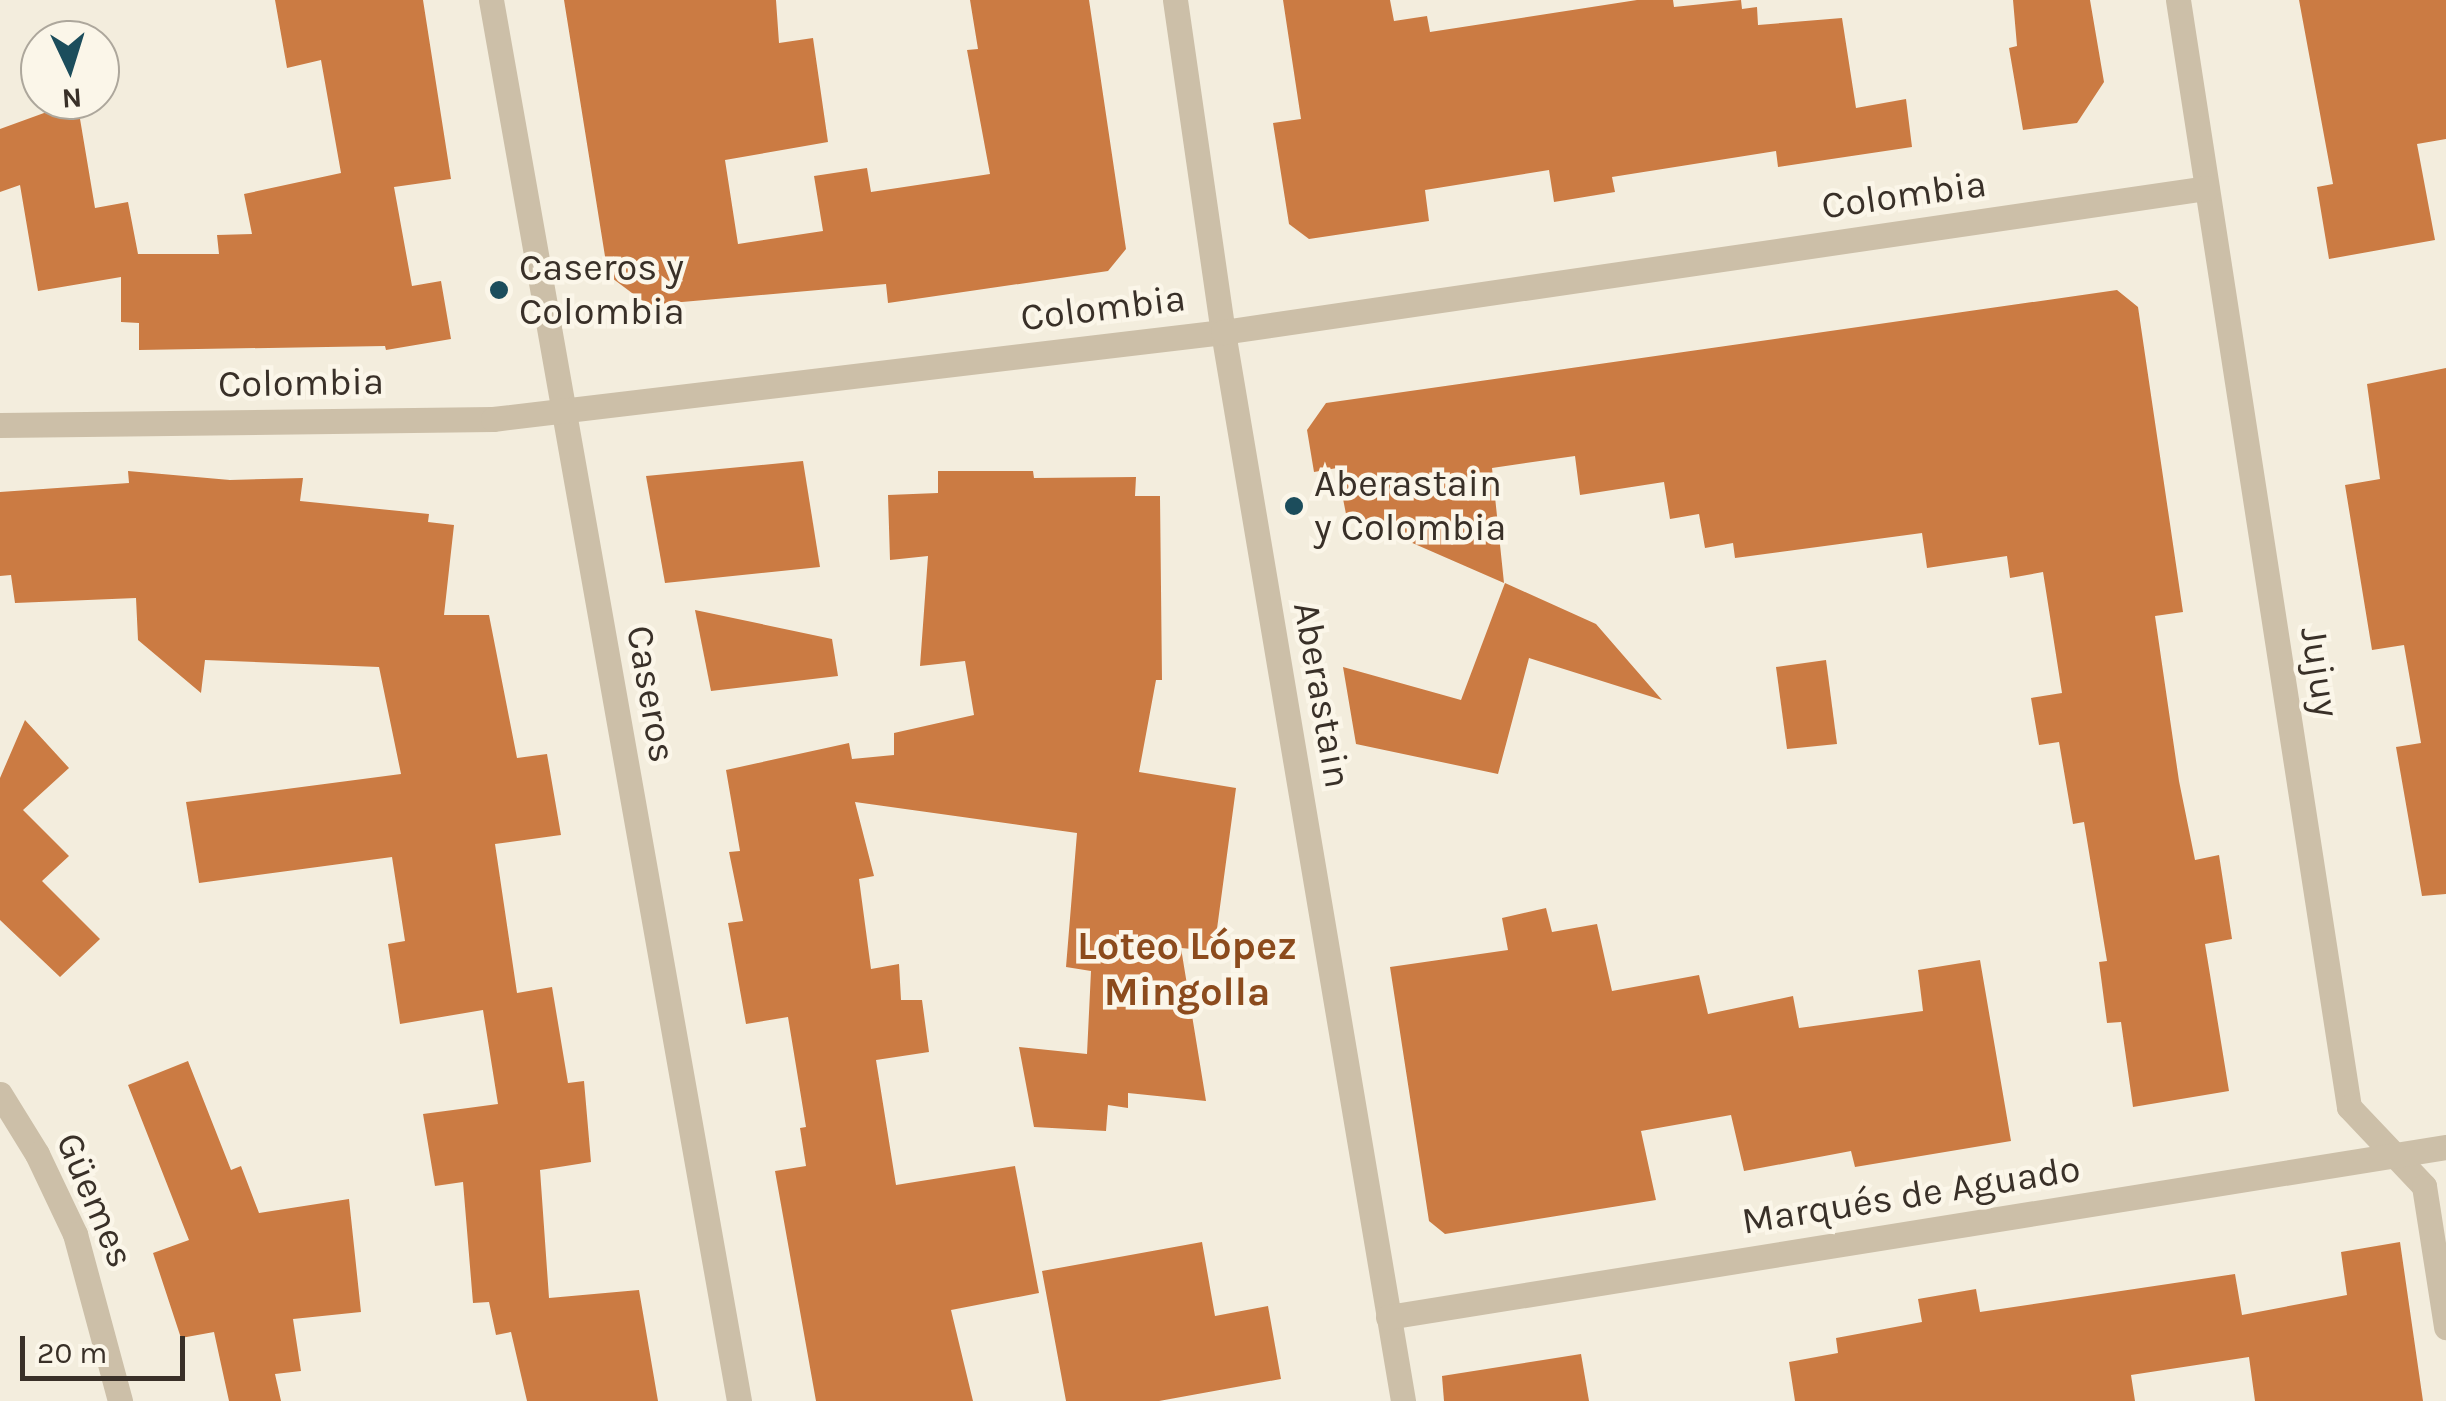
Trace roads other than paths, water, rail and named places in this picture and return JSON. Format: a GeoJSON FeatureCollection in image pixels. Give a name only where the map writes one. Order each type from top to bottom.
{"type":"FeatureCollection","features":[{"type":"Feature","properties":{"kind":"street","name":"Caseros"},"geometry":{"type":"LineString","coordinates":[[491,0],[740,1401]]}},
{"type":"Feature","properties":{"kind":"street","name":"Aberastain"},"geometry":{"type":"LineString","coordinates":[[1175,0],[1223,332],[1403,1401]]}},
{"type":"Feature","properties":{"kind":"street","name":"Jujuy"},"geometry":{"type":"LineString","coordinates":[[2178,0],[2349,1107],[2424,1186],[2446,1328]]}},
{"type":"Feature","properties":{"kind":"street","name":"Colombia"},"geometry":{"type":"LineString","coordinates":[[0,424],[493,419],[1223,332],[2208,188]]}},
{"type":"Feature","properties":{"kind":"street","name":"Güemes"},"geometry":{"type":"LineString","coordinates":[[0,1094],[37,1154],[75,1234],[90,1276],[112,1399]]}},
{"type":"Feature","properties":{"kind":"street","name":"Marqués de Aguado"},"geometry":{"type":"LineString","coordinates":[[1388,1317],[2446,1147]]}},
{"type":"Feature","properties":{"kind":"place","name":"Caseros y Colombia"},"geometry":{"type":"Point","coordinates":[499,290]}},
{"type":"Feature","properties":{"kind":"place","name":"Aberastain y Colombia"},"geometry":{"type":"Point","coordinates":[1294,506]}},
{"type":"Feature","properties":{"kind":"district","name":"Loteo López Mingolla"},"geometry":{"type":"Point","coordinates":[1187,969]}}]}
